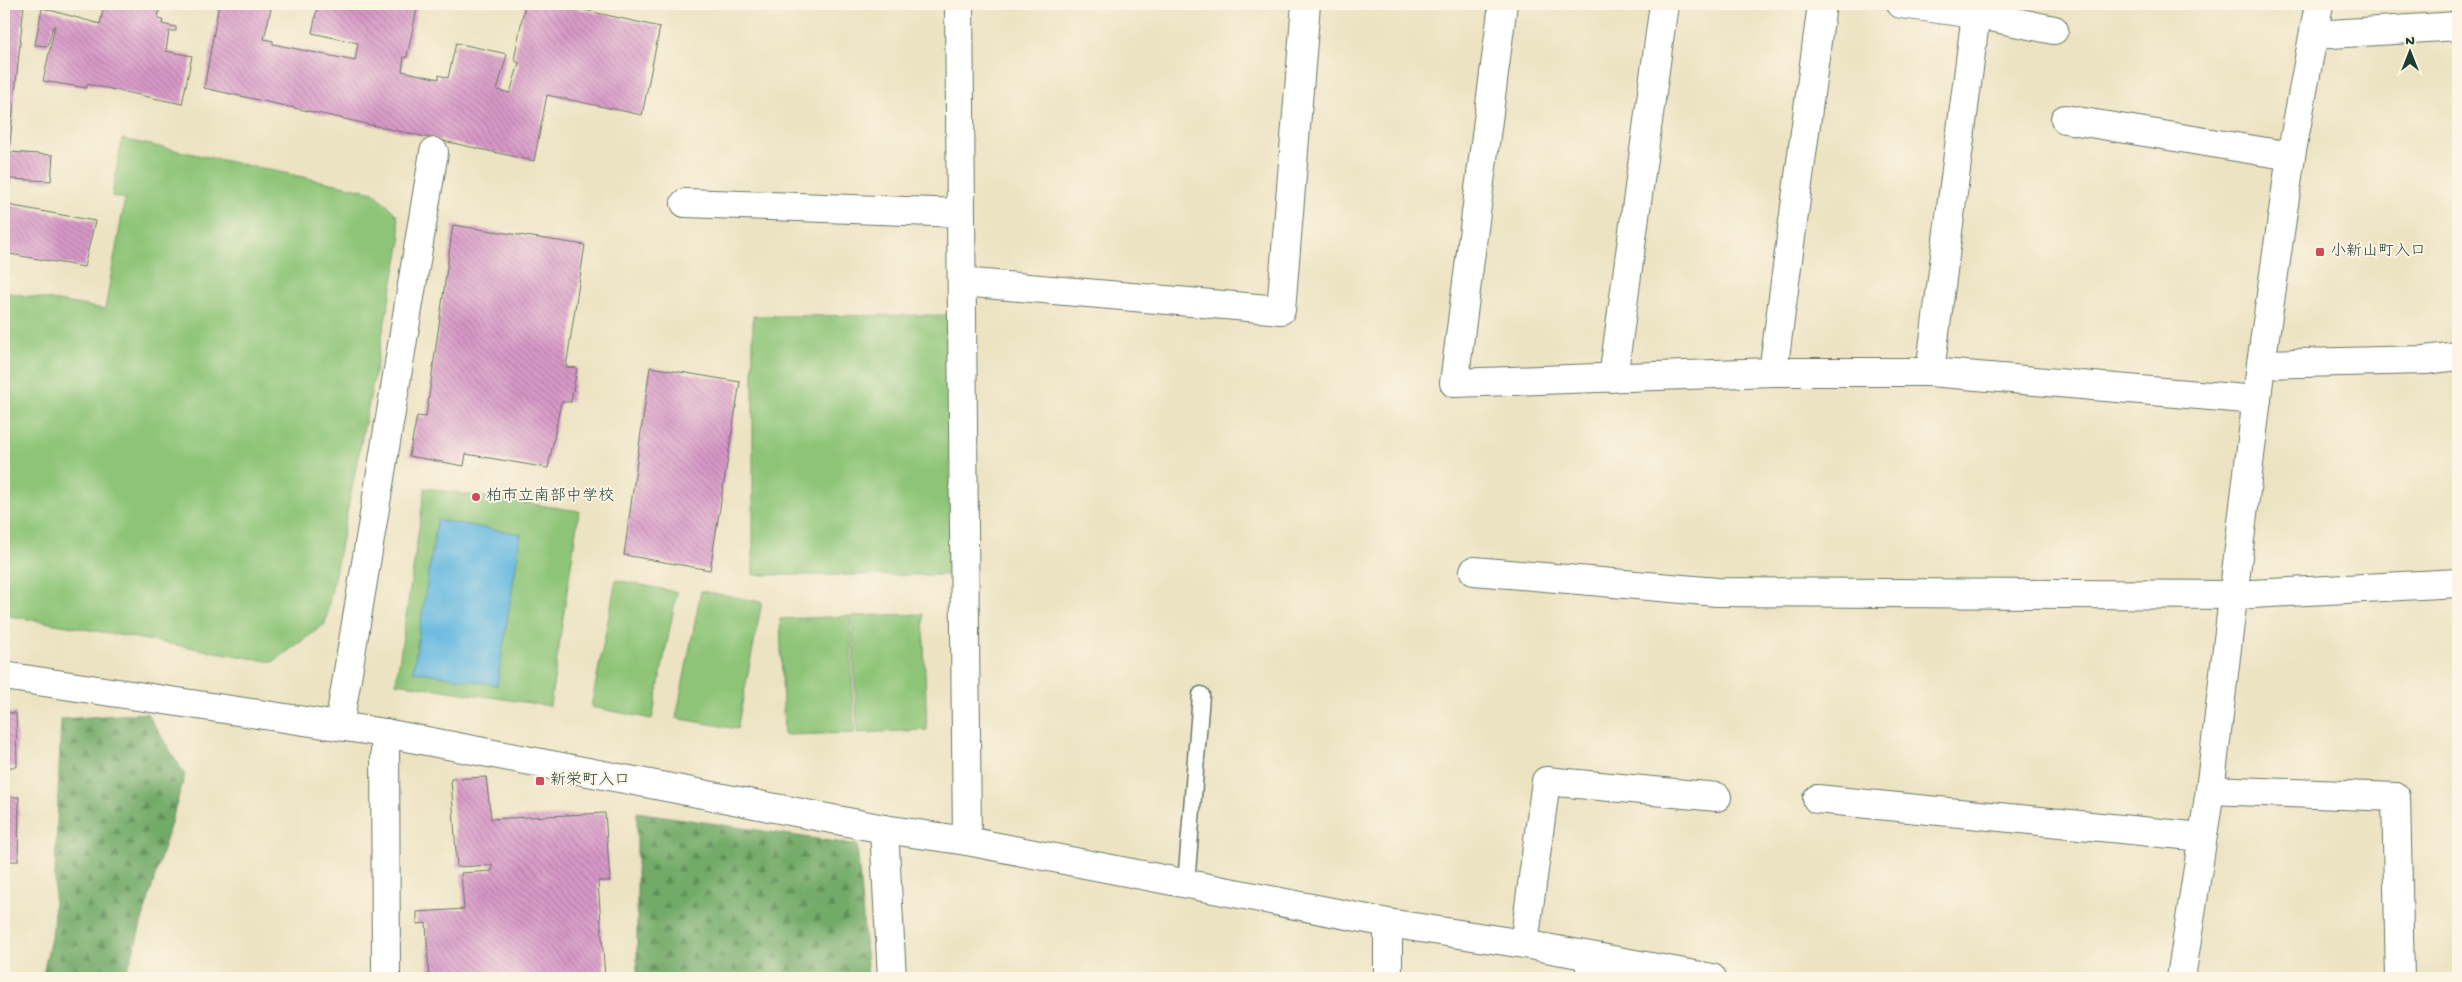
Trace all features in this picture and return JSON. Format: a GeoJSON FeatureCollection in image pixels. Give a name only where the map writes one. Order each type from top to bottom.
{"type":"FeatureCollection","features":[{"type":"Feature","properties":{"kind":"street"},"geometry":{"type":"LineString","coordinates":[[959,4],[967,841]]}},
{"type":"Feature","properties":{"kind":"street"},"geometry":{"type":"LineString","coordinates":[[962,282],[1281,310],[1306,4]]}},
{"type":"Feature","properties":{"kind":"street"},"geometry":{"type":"LineString","coordinates":[[1502,4],[1454,383],[1773,372],[1930,372],[2257,400]]}},
{"type":"Feature","properties":{"kind":"street"},"geometry":{"type":"LineString","coordinates":[[1613,378],[1664,4]]}},
{"type":"Feature","properties":{"kind":"street"},"geometry":{"type":"LineString","coordinates":[[1773,372],[1822,4]]}},
{"type":"Feature","properties":{"kind":"street"},"geometry":{"type":"LineString","coordinates":[[1901,4],[1976,14],[2054,30]]}},
{"type":"Feature","properties":{"kind":"street"},"geometry":{"type":"LineString","coordinates":[[2181,978],[2210,790],[2261,364],[2291,156],[2319,4]]}},
{"type":"Feature","properties":{"kind":"street"},"geometry":{"type":"LineString","coordinates":[[1930,372],[1976,14]]}},
{"type":"Feature","properties":{"kind":"street"},"geometry":{"type":"LineString","coordinates":[[2314,35],[2458,26]]}},
{"type":"Feature","properties":{"kind":"street"},"geometry":{"type":"LineString","coordinates":[[2065,119],[2291,156]]}},
{"type":"Feature","properties":{"kind":"street"},"geometry":{"type":"LineString","coordinates":[[339,726],[434,152]]}},
{"type":"Feature","properties":{"kind":"street"},"geometry":{"type":"LineString","coordinates":[[685,203],[961,213]]}},
{"type":"Feature","properties":{"kind":"street"},"geometry":{"type":"LineString","coordinates":[[2261,364],[2425,360],[2458,356]]}},
{"type":"Feature","properties":{"kind":"street"},"geometry":{"type":"LineString","coordinates":[[1474,571],[1717,592],[2233,595],[2458,583]]}},
{"type":"Feature","properties":{"kind":"street"},"geometry":{"type":"LineString","coordinates":[[4,676],[385,733],[884,829],[967,841],[1186,886],[1388,924],[1524,944],[1590,968],[1712,978]]}},
{"type":"Feature","properties":{"kind":"street"},"geometry":{"type":"LineString","coordinates":[[385,733],[386,978]]}},
{"type":"Feature","properties":{"kind":"street"},"geometry":{"type":"LineString","coordinates":[[1524,944],[1546,781],[1717,797]]}},
{"type":"Feature","properties":{"kind":"street"},"geometry":{"type":"LineString","coordinates":[[2210,790],[2396,797],[2400,978]]}},
{"type":"Feature","properties":{"kind":"street"},"geometry":{"type":"LineString","coordinates":[[1817,799],[2202,837]]}},
{"type":"Feature","properties":{"kind":"street"},"geometry":{"type":"LineString","coordinates":[[884,829],[892,978]]}},
{"type":"Feature","properties":{"kind":"street"},"geometry":{"type":"LineString","coordinates":[[1388,924],[1388,978]]}},
{"type":"Feature","properties":{"kind":"lane"},"geometry":{"type":"LineString","coordinates":[[1186,886],[1201,695]]}},
{"type":"Feature","properties":{"kind":"green space"},"geometry":{"type":"Polygon","coordinates":[[[122,139],[374,192],[397,215],[401,241],[325,624],[273,662],[4,615],[4,292],[105,309],[125,199],[112,196],[122,139]]]}},
{"type":"Feature","properties":{"kind":"green space"},"geometry":{"type":"Polygon","coordinates":[[[950,315],[950,575],[753,575],[753,316],[950,315]]]}},
{"type":"Feature","properties":{"kind":"green space"},"geometry":{"type":"Polygon","coordinates":[[[425,488],[579,511],[550,706],[396,683],[425,488]]]}},
{"type":"Feature","properties":{"kind":"green space"},"geometry":{"type":"Polygon","coordinates":[[[616,580],[677,592],[652,719],[591,707],[616,580]]]}},
{"type":"Feature","properties":{"kind":"green space"},"geometry":{"type":"Polygon","coordinates":[[[701,591],[762,602],[737,729],[676,718],[701,591]]]}},
{"type":"Feature","properties":{"kind":"green space"},"geometry":{"type":"Polygon","coordinates":[[[923,614],[927,730],[857,733],[852,616],[923,614]]]}},
{"type":"Feature","properties":{"kind":"green space"},"geometry":{"type":"Polygon","coordinates":[[[850,616],[854,733],[784,735],[780,619],[850,616]]]}},
{"type":"Feature","properties":{"kind":"green space"},"geometry":{"type":"Polygon","coordinates":[[[147,713],[185,775],[130,962],[122,978],[42,978],[53,929],[61,719],[147,713]]]}},
{"type":"Feature","properties":{"kind":"green space"},"geometry":{"type":"Polygon","coordinates":[[[637,812],[857,845],[868,978],[637,978],[637,812]]]}},
{"type":"Feature","properties":{"kind":"water"},"geometry":{"type":"Polygon","coordinates":[[[437,520],[521,534],[497,685],[413,671],[437,520]]]}},
{"type":"Feature","properties":{"kind":"building"},"geometry":{"type":"Polygon","coordinates":[[[4,4],[24,4],[9,152],[53,155],[51,181],[10,179],[8,205],[95,221],[84,267],[4,253],[4,4]]]}},
{"type":"Feature","properties":{"kind":"building"},"geometry":{"type":"Polygon","coordinates":[[[104,4],[160,4],[158,19],[163,20],[162,24],[176,27],[176,31],[169,31],[166,51],[192,56],[182,104],[87,84],[87,88],[43,81],[55,26],[53,26],[48,46],[35,45],[42,8],[100,24],[104,4]]]}},
{"type":"Feature","properties":{"kind":"building"},"geometry":{"type":"Polygon","coordinates":[[[219,4],[272,4],[264,39],[273,41],[273,44],[355,61],[358,43],[312,33],[318,4],[418,4],[407,57],[404,57],[402,71],[439,79],[439,75],[448,78],[456,43],[507,54],[497,90],[510,93],[519,63],[514,60],[525,4],[557,4],[660,27],[642,115],[547,95],[534,161],[204,88],[219,4]]]}},
{"type":"Feature","properties":{"kind":"building"},"geometry":{"type":"Polygon","coordinates":[[[453,225],[585,245],[566,367],[577,368],[571,402],[561,402],[548,468],[466,454],[464,466],[409,456],[417,416],[426,417],[453,225]]]}},
{"type":"Feature","properties":{"kind":"building"},"geometry":{"type":"Polygon","coordinates":[[[650,367],[740,382],[710,570],[624,555],[650,367]]]}},
{"type":"Feature","properties":{"kind":"building"},"geometry":{"type":"Polygon","coordinates":[[[4,713],[16,713],[17,767],[4,767],[4,713]]]}},
{"type":"Feature","properties":{"kind":"building"},"geometry":{"type":"Polygon","coordinates":[[[486,777],[491,819],[605,813],[610,881],[598,881],[605,978],[429,978],[426,923],[417,924],[417,912],[464,909],[461,873],[492,871],[492,865],[457,867],[451,779],[486,777]]]}},
{"type":"Feature","properties":{"kind":"building"},"geometry":{"type":"Polygon","coordinates":[[[4,797],[19,797],[18,861],[4,861],[4,797]]]}},
{"type":"Feature","properties":{"kind":"place","name":"小新山町入口"},"geometry":{"type":"Point","coordinates":[2320,252]}},
{"type":"Feature","properties":{"kind":"place","name":"柏市立南部中学校"},"geometry":{"type":"Point","coordinates":[476,497]}},
{"type":"Feature","properties":{"kind":"place","name":"新栄町入口"},"geometry":{"type":"Point","coordinates":[540,781]}}]}
